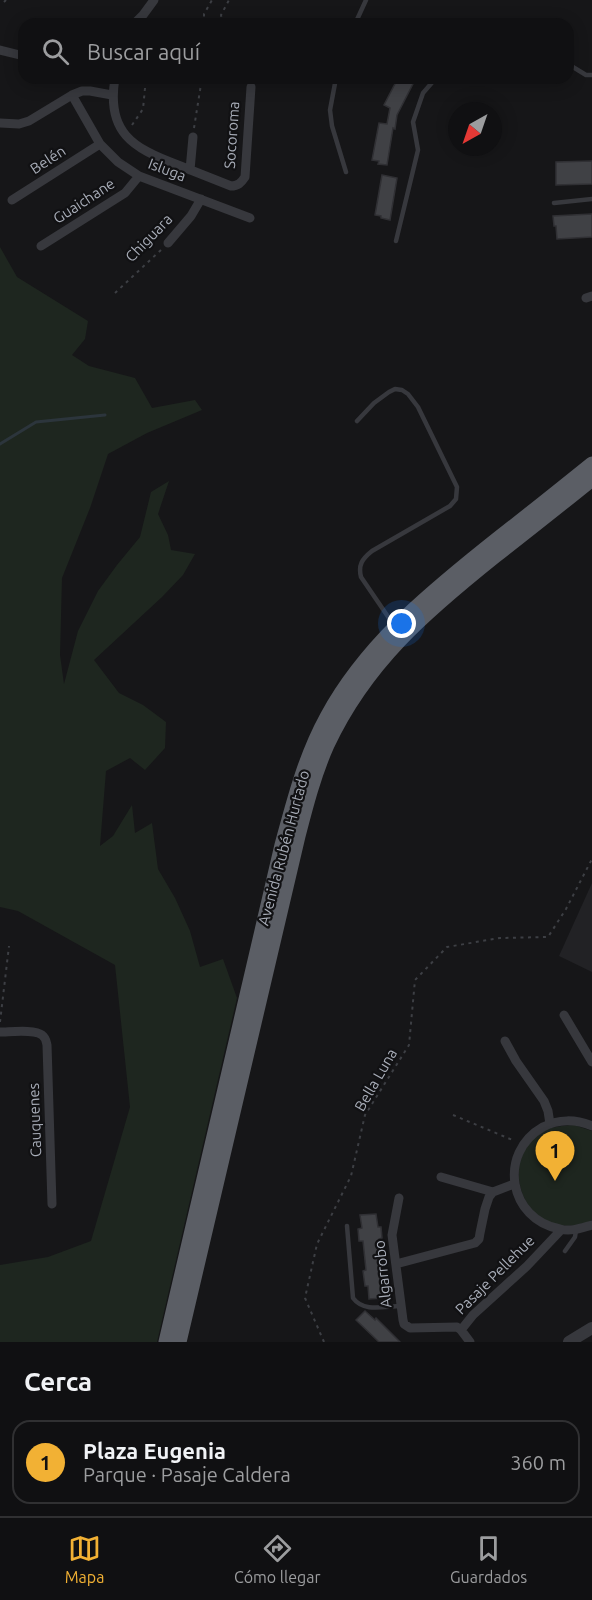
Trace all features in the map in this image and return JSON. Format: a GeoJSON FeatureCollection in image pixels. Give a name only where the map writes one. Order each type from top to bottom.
{"type":"FeatureCollection","features":[{"type":"Feature","properties":{"kind":"highway","name":"Avenida Rubén Hurtado"},"geometry":{"type":"LineString","coordinates":[[166,1342],[282,845],[303,772],[316,739],[339,696],[370,654],[395,626],[448,578],[592,464]]}},
{"type":"Feature","properties":{"kind":"highway","name":"Avenida Rubén Hurtado"},"geometry":{"type":"LineString","coordinates":[[179,1342],[298,836],[314,779],[328,743],[361,686],[418,620],[592,479]]}},
{"type":"Feature","properties":{"kind":"street"},"geometry":{"type":"LineString","coordinates":[[140,18],[154,0]]}},
{"type":"Feature","properties":{"kind":"street"},"geometry":{"type":"LineString","coordinates":[[0,50],[18,55]]}},
{"type":"Feature","properties":{"kind":"street"},"geometry":{"type":"LineString","coordinates":[[114,84],[113,109],[124,135]]}},
{"type":"Feature","properties":{"kind":"street","name":"Socoroma"},"geometry":{"type":"LineString","coordinates":[[239,184],[245,177],[251,87]]}},
{"type":"Feature","properties":{"kind":"street"},"geometry":{"type":"LineString","coordinates":[[0,123],[19,124],[29,121],[82,91],[112,95]]}},
{"type":"Feature","properties":{"kind":"street","name":"Isluga"},"geometry":{"type":"LineString","coordinates":[[72,95],[100,144],[118,162],[139,176],[250,218]]}},
{"type":"Feature","properties":{"kind":"street","name":"Isluga"},"geometry":{"type":"LineString","coordinates":[[124,135],[147,152],[231,186],[239,184]]}},
{"type":"Feature","properties":{"kind":"street"},"geometry":{"type":"LineString","coordinates":[[190,170],[192,137]]}},
{"type":"Feature","properties":{"kind":"street","name":"Belén"},"geometry":{"type":"LineString","coordinates":[[12,201],[100,144]]}},
{"type":"Feature","properties":{"kind":"street","name":"Guaichane"},"geometry":{"type":"LineString","coordinates":[[41,246],[126,193],[139,176]]}},
{"type":"Feature","properties":{"kind":"street","name":"Chiguara"},"geometry":{"type":"LineString","coordinates":[[168,243],[191,216],[201,199]]}},
{"type":"Feature","properties":{"kind":"street"},"geometry":{"type":"LineString","coordinates":[[564,1015],[592,1062]]}},
{"type":"Feature","properties":{"kind":"street","name":"Cauquenes"},"geometry":{"type":"LineString","coordinates":[[0,1032],[34,1032],[43,1036],[47,1045],[52,1204]]}},
{"type":"Feature","properties":{"kind":"street"},"geometry":{"type":"LineString","coordinates":[[505,1041],[544,1101],[550,1124]]}},
{"type":"Feature","properties":{"kind":"street"},"geometry":{"type":"LineString","coordinates":[[592,1126],[583,1122],[566,1120],[550,1124],[535,1132],[517,1156],[514,1170],[514,1185],[520,1201],[530,1215],[544,1225],[561,1230],[576,1230],[592,1225]]}},
{"type":"Feature","properties":{"kind":"street"},"geometry":{"type":"LineString","coordinates":[[441,1177],[493,1192]]}},
{"type":"Feature","properties":{"kind":"street"},"geometry":{"type":"LineString","coordinates":[[396,1264],[475,1243],[479,1239],[489,1197],[493,1192],[514,1185]]}},
{"type":"Feature","properties":{"kind":"street","name":"Algarrobo"},"geometry":{"type":"LineString","coordinates":[[399,1198],[392,1235],[404,1324],[410,1328],[457,1327],[461,1330]]}},
{"type":"Feature","properties":{"kind":"street","name":"Pasaje Pellehue"},"geometry":{"type":"LineString","coordinates":[[470,1342],[461,1330],[473,1315],[527,1266],[561,1230]]}},
{"type":"Feature","properties":{"kind":"street"},"geometry":{"type":"LineString","coordinates":[[569,1342],[592,1328]]}},
{"type":"Feature","properties":{"kind":"lane"},"geometry":{"type":"LineString","coordinates":[[358,18],[366,0]]}},
{"type":"Feature","properties":{"kind":"lane"},"geometry":{"type":"LineString","coordinates":[[574,68],[586,75],[592,75]]}},
{"type":"Feature","properties":{"kind":"lane"},"geometry":{"type":"LineString","coordinates":[[335,84],[330,110],[332,126],[346,172]]}},
{"type":"Feature","properties":{"kind":"lane"},"geometry":{"type":"LineString","coordinates":[[396,241],[418,150],[413,123],[423,93],[431,84]]}},
{"type":"Feature","properties":{"kind":"lane"},"geometry":{"type":"LineString","coordinates":[[554,203],[592,199]]}},
{"type":"Feature","properties":{"kind":"lane"},"geometry":{"type":"LineString","coordinates":[[357,421],[374,402],[388,392],[394,389],[402,390],[418,407],[457,487],[456,499],[450,506],[372,551],[360,565],[361,578],[395,626]]}},
{"type":"Feature","properties":{"kind":"lane"},"geometry":{"type":"LineString","coordinates":[[347,1226],[353,1298],[359,1305],[367,1307],[401,1306]]}},
{"type":"Feature","properties":{"kind":"lane"},"geometry":{"type":"LineString","coordinates":[[565,1251],[575,1238],[576,1230]]}},
{"type":"Feature","properties":{"kind":"path"},"geometry":{"type":"LineString","coordinates":[[204,18],[212,0]]}},
{"type":"Feature","properties":{"kind":"path"},"geometry":{"type":"LineString","coordinates":[[222,18],[229,0]]}},
{"type":"Feature","properties":{"kind":"path"},"geometry":{"type":"LineString","coordinates":[[124,135],[143,109],[145,84]]}},
{"type":"Feature","properties":{"kind":"path"},"geometry":{"type":"LineString","coordinates":[[192,137],[201,84]]}},
{"type":"Feature","properties":{"kind":"path","name":"Chiguara"},"geometry":{"type":"LineString","coordinates":[[115,293],[168,243]]}},
{"type":"Feature","properties":{"kind":"path","name":"Bella Luna"},"geometry":{"type":"LineString","coordinates":[[324,1342],[305,1298],[316,1244],[351,1176],[365,1115],[409,1045],[415,980],[447,947],[500,938],[548,937],[566,909],[592,859]]}},
{"type":"Feature","properties":{"kind":"path"},"geometry":{"type":"LineString","coordinates":[[0,1022],[9,946]]}},
{"type":"Feature","properties":{"kind":"path"},"geometry":{"type":"LineString","coordinates":[[453,1115],[524,1144]]}},
{"type":"Feature","properties":{"kind":"shaded area"},"geometry":{"type":"Polygon","coordinates":[[[0,247],[17,277],[88,321],[85,339],[72,355],[89,366],[135,378],[152,408],[195,400],[202,410],[147,433],[108,454],[90,508],[62,578],[60,655],[64,684],[78,631],[98,591],[140,537],[151,492],[169,481],[158,514],[168,535],[171,550],[195,554],[183,575],[94,660],[119,693],[143,705],[166,722],[165,748],[145,770],[130,758],[106,771],[100,846],[113,836],[132,805],[135,833],[152,823],[158,869],[175,898],[190,931],[200,967],[223,959],[237,998],[157,1342],[0,1342],[0,1265],[48,1257],[91,1241],[130,1107],[115,965],[18,911],[0,907],[0,247]]]}},
{"type":"Feature","properties":{"kind":"shaded area"},"geometry":{"type":"Polygon","coordinates":[[[592,883],[592,972],[559,956],[592,883]]]}},
{"type":"Feature","properties":{"kind":"shaded area"},"geometry":{"type":"Polygon","coordinates":[[[574,1125],[592,1131],[592,1220],[564,1226],[545,1220],[533,1211],[520,1185],[519,1170],[522,1156],[530,1143],[542,1132],[554,1127],[574,1125]]]}},
{"type":"Feature","properties":{"kind":"building"},"geometry":{"type":"Polygon","coordinates":[[[395,84],[413,84],[397,115],[387,165],[378,164],[379,161],[372,160],[379,123],[387,124],[390,108],[384,105],[395,84]]]}},
{"type":"Feature","properties":{"kind":"building"},"geometry":{"type":"Polygon","coordinates":[[[592,161],[592,184],[556,185],[556,162],[592,161]]]}},
{"type":"Feature","properties":{"kind":"building"},"geometry":{"type":"Polygon","coordinates":[[[382,175],[397,178],[390,220],[375,215],[382,175]]]}},
{"type":"Feature","properties":{"kind":"building"},"geometry":{"type":"Polygon","coordinates":[[[592,214],[592,237],[557,239],[553,216],[592,214]]]}},
{"type":"Feature","properties":{"kind":"building"},"geometry":{"type":"Polygon","coordinates":[[[376,1214],[378,1227],[381,1227],[382,1238],[379,1239],[382,1270],[385,1270],[386,1283],[383,1284],[385,1298],[369,1299],[363,1271],[366,1270],[363,1241],[359,1241],[358,1229],[362,1228],[360,1215],[376,1214]]]}},
{"type":"Feature","properties":{"kind":"building"},"geometry":{"type":"Polygon","coordinates":[[[365,1311],[375,1320],[376,1318],[400,1342],[379,1342],[356,1320],[365,1311]]]}},
{"type":"Feature","properties":{"kind":"waterway"},"geometry":{"type":"LineString","coordinates":[[0,444],[36,422],[105,415]]}},
{"type":"Feature","properties":{"kind":"place","name":"Plaza Eugenia"},"geometry":{"type":"Point","coordinates":[555,1181]}}]}
